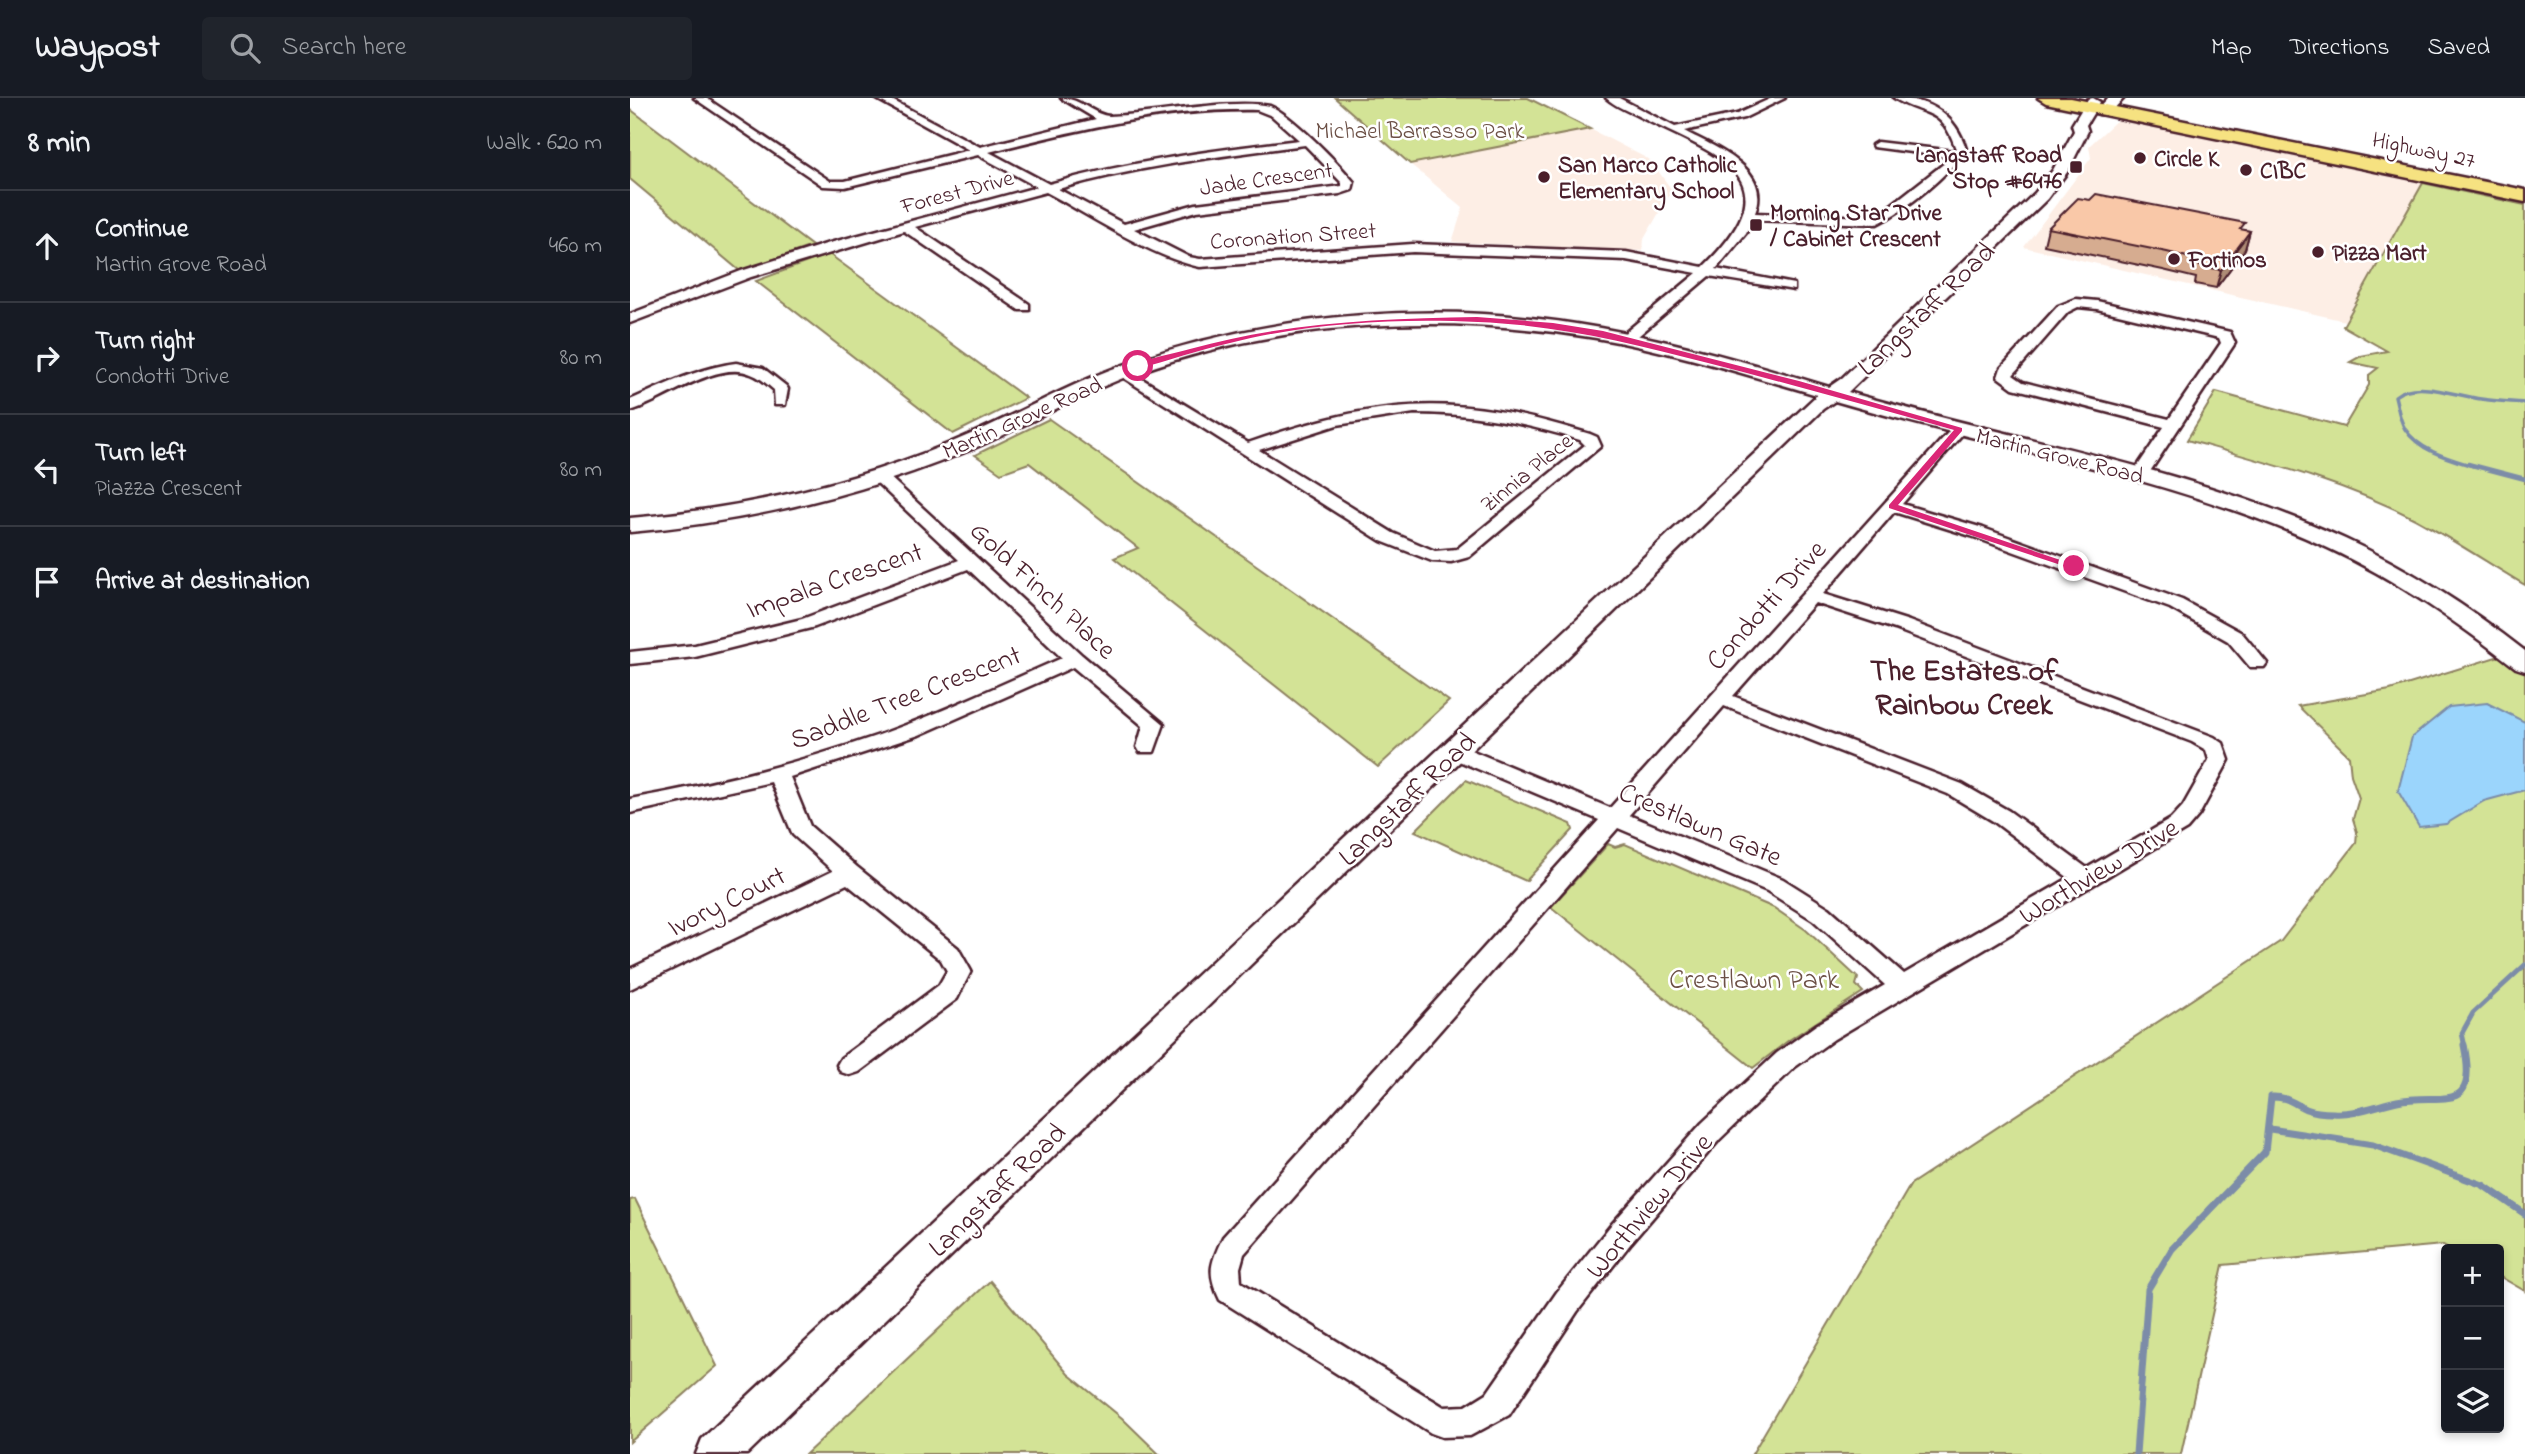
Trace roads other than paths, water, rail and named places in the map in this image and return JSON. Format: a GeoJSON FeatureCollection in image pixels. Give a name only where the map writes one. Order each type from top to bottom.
{"type":"FeatureCollection","features":[{"type":"Feature","properties":{"kind":"main road","name":"Highway 27"},"geometry":{"type":"LineString","coordinates":[[2046,98],[2101,104]]}},
{"type":"Feature","properties":{"kind":"main road","name":"Highway 27"},"geometry":{"type":"LineString","coordinates":[[2073,98],[2269,145],[2312,151],[2525,196]]}},
{"type":"Feature","properties":{"kind":"street","name":"Jade Crescent"},"geometry":{"type":"LineString","coordinates":[[699,98],[827,184],[845,184],[1105,120],[1157,113],[1264,107],[1273,112],[1348,183],[1348,188],[1300,198],[1196,208],[1123,228]]}},
{"type":"Feature","properties":{"kind":"street","name":"Coronation Street"},"geometry":{"type":"LineString","coordinates":[[880,98],[1185,260],[1200,263],[1381,249],[1435,248],[1626,256],[1789,287]]}},
{"type":"Feature","properties":{"kind":"street"},"geometry":{"type":"LineString","coordinates":[[1066,98],[1105,120]]}},
{"type":"Feature","properties":{"kind":"street"},"geometry":{"type":"LineString","coordinates":[[1611,98],[1730,159],[1746,172],[1754,186],[1748,215],[1737,239],[1707,270],[1626,338]]}},
{"type":"Feature","properties":{"kind":"street"},"geometry":{"type":"LineString","coordinates":[[1675,130],[1740,116],[1780,98]]}},
{"type":"Feature","properties":{"kind":"street"},"geometry":{"type":"LineString","coordinates":[[1748,215],[1873,221],[1886,215],[1958,155],[1961,149],[1943,116],[1926,106],[1899,98]]}},
{"type":"Feature","properties":{"kind":"street","name":"Langstaff Road"},"geometry":{"type":"LineString","coordinates":[[717,1454],[1807,414],[1849,382],[2042,196],[2060,171],[2081,131],[2091,128],[2101,104]]}},
{"type":"Feature","properties":{"kind":"street","name":"Forest Drive"},"geometry":{"type":"LineString","coordinates":[[630,319],[746,274],[905,226],[1049,187],[1146,163],[1305,142]]}},
{"type":"Feature","properties":{"kind":"street"},"geometry":{"type":"LineString","coordinates":[[1877,145],[1958,155]]}},
{"type":"Feature","properties":{"kind":"street"},"geometry":{"type":"LineString","coordinates":[[905,226],[1024,307]]}},
{"type":"Feature","properties":{"kind":"street"},"geometry":{"type":"LineString","coordinates":[[2140,475],[2174,425],[2228,339],[2207,330],[2097,305],[2076,303],[2063,309],[2006,372],[2005,377],[2009,382],[2018,386],[2174,425]]}},
{"type":"Feature","properties":{"kind":"street","name":"Martin Grove Road"},"geometry":{"type":"LineString","coordinates":[[630,525],[741,511],[824,493],[966,444],[1077,390],[1124,372],[1231,340],[1364,321],[1502,321],[1626,338],[1959,429],[2140,475],[2249,508],[2352,551],[2438,599],[2525,663]]}},
{"type":"Feature","properties":{"kind":"street"},"geometry":{"type":"LineString","coordinates":[[630,406],[717,370],[741,366],[753,368],[781,389],[780,402]]}},
{"type":"Feature","properties":{"kind":"street","name":"Zinnia Place"},"geometry":{"type":"LineString","coordinates":[[1124,372],[1371,528],[1412,549],[1441,558],[1462,553],[1593,446],[1591,440],[1585,436],[1522,417],[1475,410],[1422,408],[1345,417],[1310,426],[1247,449]]}},
{"type":"Feature","properties":{"kind":"street","name":"Condotti Drive"},"geometry":{"type":"LineString","coordinates":[[1615,818],[1959,429]]}},
{"type":"Feature","properties":{"kind":"street","name":"Gold Finch Place"},"geometry":{"type":"LineString","coordinates":[[879,476],[1075,659],[1154,724],[1147,747]]}},
{"type":"Feature","properties":{"kind":"street"},"geometry":{"type":"LineString","coordinates":[[1892,506],[1977,532],[2176,604],[2235,637],[2257,663]]}},
{"type":"Feature","properties":{"kind":"street","name":"Impala Crescent"},"geometry":{"type":"LineString","coordinates":[[630,658],[695,651],[808,623],[972,561]]}},
{"type":"Feature","properties":{"kind":"street","name":"Worthview Drive"},"geometry":{"type":"LineString","coordinates":[[1615,818],[1245,1233],[1226,1261],[1223,1278],[1230,1291],[1442,1422],[1469,1420],[1497,1404],[1567,1302],[1620,1234],[1710,1130],[1786,1060],[1825,1032],[2179,824],[2191,810],[2219,760],[2219,752],[2215,746],[2199,737],[1902,625],[1812,596]]}},
{"type":"Feature","properties":{"kind":"street","name":"Saddle Tree Crescent"},"geometry":{"type":"LineString","coordinates":[[630,806],[691,796],[779,774],[890,738],[1075,659]]}},
{"type":"Feature","properties":{"kind":"street"},"geometry":{"type":"LineString","coordinates":[[1721,698],[1955,789],[2001,816],[2086,879]]}},
{"type":"Feature","properties":{"kind":"street","name":"Crestlawn Gate"},"geometry":{"type":"LineString","coordinates":[[1454,751],[1775,886],[1799,899],[1840,930],[1902,986]]}},
{"type":"Feature","properties":{"kind":"street"},"geometry":{"type":"LineString","coordinates":[[779,774],[784,793],[802,830],[849,873],[950,954],[959,971],[948,992],[850,1065]]}},
{"type":"Feature","properties":{"kind":"street","name":"Ivory Court"},"geometry":{"type":"LineString","coordinates":[[630,980],[849,873]]}},
{"type":"Feature","properties":{"kind":"water"},"geometry":{"type":"Polygon","coordinates":[[[2487,703],[2525,722],[2525,790],[2484,801],[2446,824],[2419,827],[2398,791],[2412,737],[2449,707],[2487,703]]]}},
{"type":"Feature","properties":{"kind":"waterway"},"geometry":{"type":"LineString","coordinates":[[2473,466],[2427,449],[2411,437],[2401,421],[2395,396],[2404,391],[2425,389],[2481,399],[2525,403]]}},
{"type":"Feature","properties":{"kind":"waterway"},"geometry":{"type":"LineString","coordinates":[[2468,464],[2525,479]]}},
{"type":"Feature","properties":{"kind":"waterway"},"geometry":{"type":"LineString","coordinates":[[2465,1047],[2462,1033],[2473,1013],[2525,965]]}},
{"type":"Feature","properties":{"kind":"waterway"},"geometry":{"type":"LineString","coordinates":[[2136,1454],[2148,1289],[2172,1249],[2265,1152],[2271,1097],[2285,1099],[2306,1109],[2323,1113],[2357,1111],[2413,1099],[2453,1097],[2461,1092],[2466,1083],[2464,1045]]}},
{"type":"Feature","properties":{"kind":"waterway"},"geometry":{"type":"LineString","coordinates":[[2270,1129],[2373,1145],[2483,1185],[2525,1214]]}},
{"type":"Feature","properties":{"kind":"place","name":"Circle K"},"geometry":{"type":"Point","coordinates":[2140,158]}},
{"type":"Feature","properties":{"kind":"place","name":"Langstaff Road Stop #6476"},"geometry":{"type":"Point","coordinates":[2076,167]}},
{"type":"Feature","properties":{"kind":"place","name":"CIBC"},"geometry":{"type":"Point","coordinates":[2246,170]}},
{"type":"Feature","properties":{"kind":"place","name":"San Marco Catholic Elementary School"},"geometry":{"type":"Point","coordinates":[1544,177]}},
{"type":"Feature","properties":{"kind":"place","name":"Morning Star Drive / Cabinet Crescent"},"geometry":{"type":"Point","coordinates":[1756,225]}},
{"type":"Feature","properties":{"kind":"place","name":"Pizza Mart"},"geometry":{"type":"Point","coordinates":[2318,252]}},
{"type":"Feature","properties":{"kind":"place","name":"Fortinos"},"geometry":{"type":"Point","coordinates":[2174,259]}},
{"type":"Feature","properties":{"kind":"district","name":"The Estates of Rainbow Creek"},"geometry":{"type":"Point","coordinates":[1964,687]}},
{"type":"Feature","properties":{"kind":"park label","name":"Michael Barrasso Park"},"geometry":{"type":"Point","coordinates":[1420,130]}},
{"type":"Feature","properties":{"kind":"park label","name":"Crestlawn Park"},"geometry":{"type":"Point","coordinates":[1754,978]}}]}
